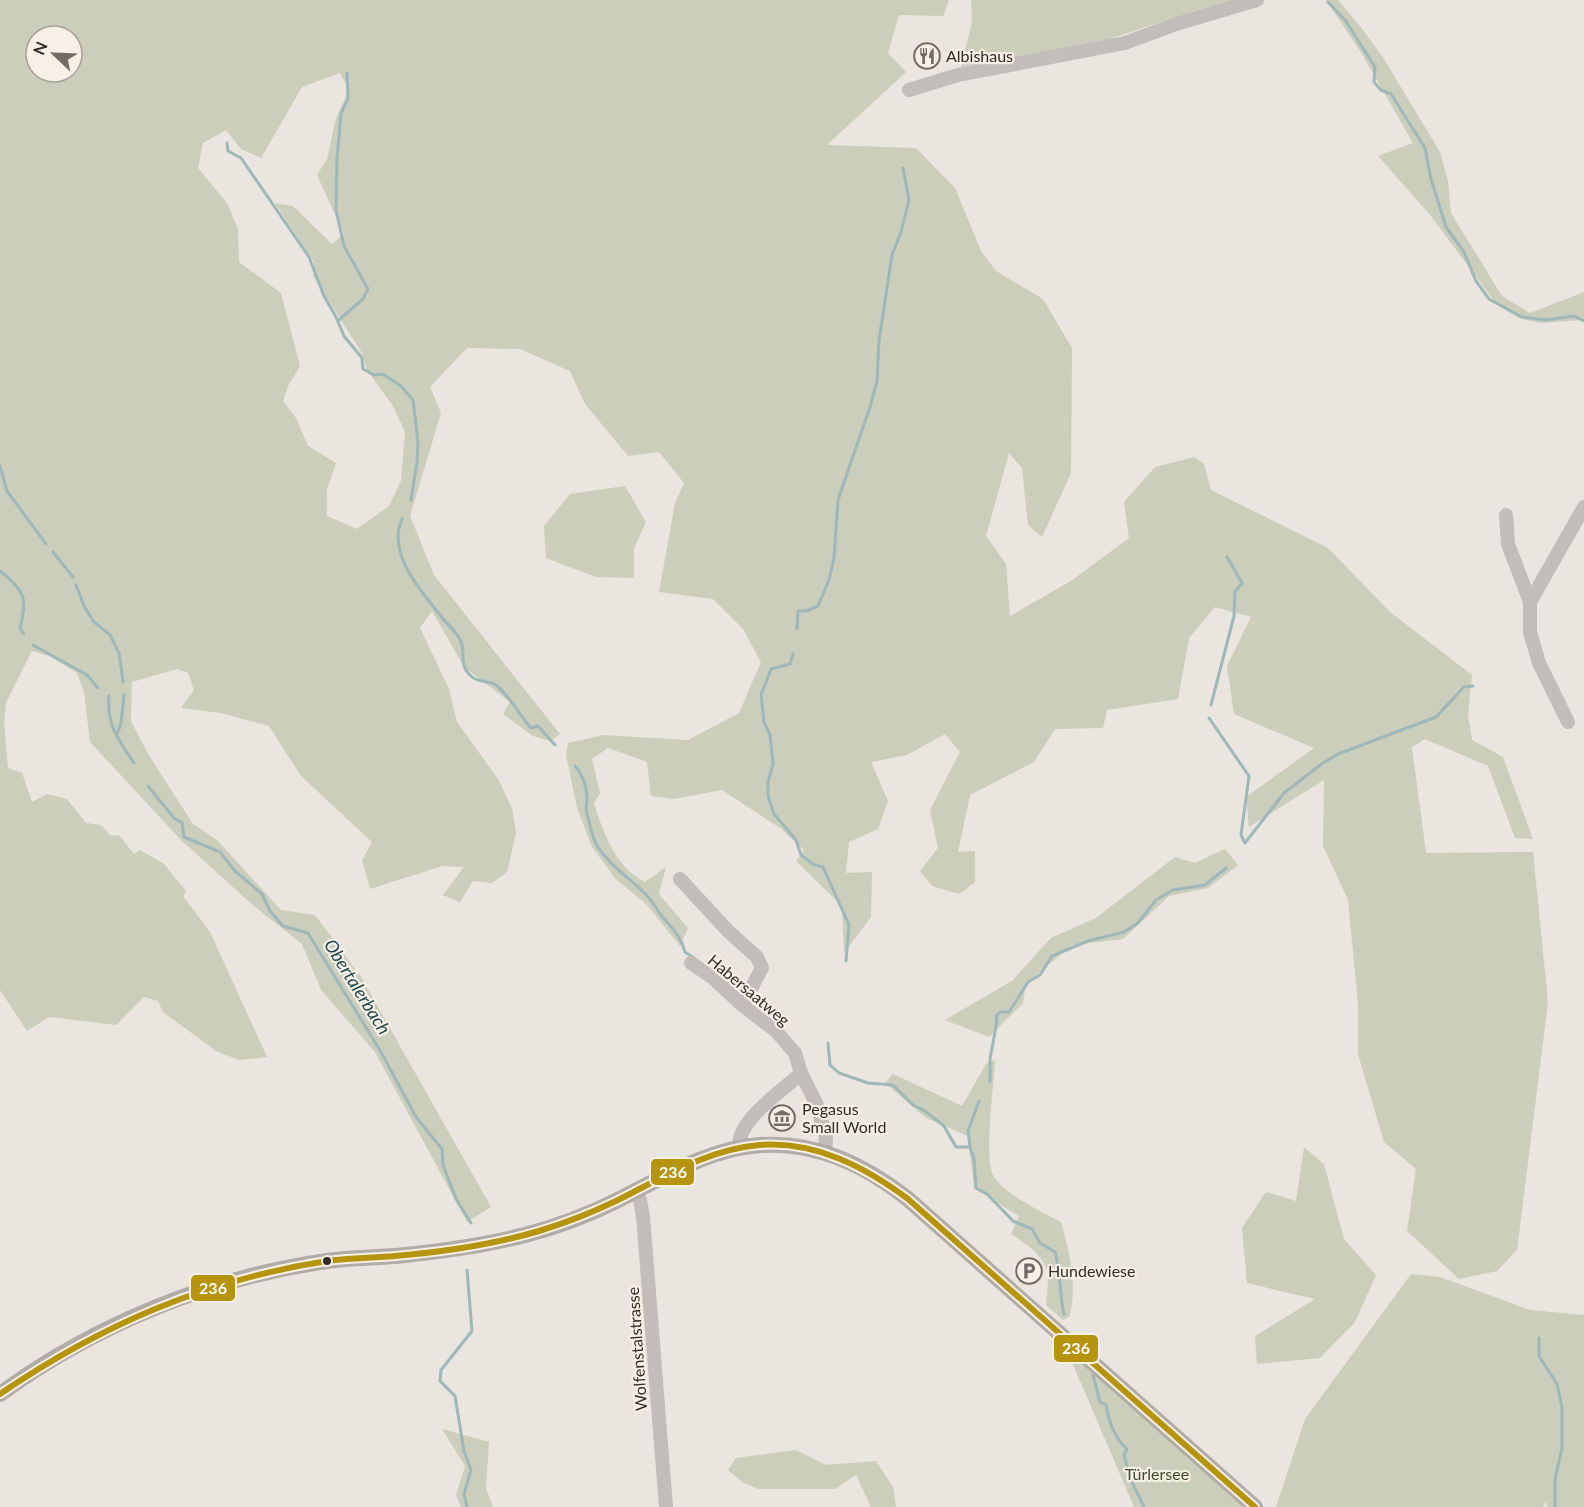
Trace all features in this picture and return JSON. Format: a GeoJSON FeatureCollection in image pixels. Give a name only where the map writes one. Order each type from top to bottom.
{"type":"FeatureCollection","features":[{"type":"Feature","properties":{"kind":"main road"},"geometry":{"type":"LineString","coordinates":[[0,1394],[40,1366],[99,1333],[161,1306],[222,1284],[327,1261],[405,1255],[525,1235],[585,1215],[692,1163],[740,1148],[783,1145],[825,1152],[864,1168],[908,1199],[1255,1507]]}},
{"type":"Feature","properties":{"kind":"street"},"geometry":{"type":"LineString","coordinates":[[909,90],[958,75],[1125,43],[1176,24],[1257,0]]}},
{"type":"Feature","properties":{"kind":"street"},"geometry":{"type":"LineString","coordinates":[[1530,602],[1584,507]]}},
{"type":"Feature","properties":{"kind":"street"},"geometry":{"type":"LineString","coordinates":[[1506,515],[1508,544],[1530,602],[1530,632],[1539,663],[1568,722]]}},
{"type":"Feature","properties":{"kind":"street"},"geometry":{"type":"LineString","coordinates":[[680,879],[728,931],[757,957],[762,968],[742,1005]]}},
{"type":"Feature","properties":{"kind":"street","name":"Habersaatweg"},"geometry":{"type":"LineString","coordinates":[[691,963],[713,978],[742,1005],[776,1031],[795,1053],[801,1073],[817,1105],[826,1138],[825,1152]]}},
{"type":"Feature","properties":{"kind":"street"},"geometry":{"type":"LineString","coordinates":[[740,1148],[739,1141],[745,1124],[801,1073]]}},
{"type":"Feature","properties":{"kind":"street","name":"Wolfenstalstrasse"},"geometry":{"type":"LineString","coordinates":[[636,1190],[644,1216],[666,1507]]}},
{"type":"Feature","properties":{"kind":"green space"},"geometry":{"type":"Polygon","coordinates":[[[0,0],[949,0],[943,16],[899,15],[888,53],[906,72],[827,145],[916,148],[955,188],[981,251],[996,271],[1043,299],[1072,348],[1071,473],[1042,537],[1028,525],[1022,468],[1009,453],[986,536],[1006,564],[1010,616],[1071,581],[1129,538],[1124,502],[1155,467],[1194,457],[1204,464],[1211,490],[1328,548],[1390,612],[1472,675],[1468,715],[1472,740],[1503,757],[1533,839],[1515,838],[1488,766],[1425,739],[1412,747],[1426,853],[1533,852],[1548,1002],[1517,1250],[1497,1271],[1459,1279],[1407,1231],[1416,1169],[1384,1142],[1358,1054],[1358,1003],[1348,900],[1323,846],[1324,780],[1249,827],[1246,797],[1314,748],[1234,714],[1227,666],[1251,617],[1215,607],[1189,638],[1178,699],[1107,710],[1103,728],[1055,729],[1034,762],[970,795],[958,852],[975,851],[975,882],[960,894],[932,886],[920,871],[938,848],[930,810],[960,752],[945,734],[907,755],[871,762],[888,801],[878,829],[849,842],[846,873],[872,872],[871,917],[844,953],[842,906],[796,861],[804,850],[780,828],[722,790],[674,799],[651,796],[647,762],[608,748],[592,759],[600,793],[594,804],[598,815],[618,858],[635,876],[645,882],[666,867],[659,894],[688,928],[680,946],[647,905],[615,878],[592,847],[577,808],[566,755],[568,743],[604,735],[688,740],[739,713],[761,662],[743,629],[713,599],[659,592],[675,503],[684,483],[659,452],[628,456],[585,404],[570,371],[520,349],[467,348],[430,387],[441,413],[410,516],[434,575],[560,734],[550,741],[533,736],[503,714],[510,702],[464,667],[432,611],[420,628],[449,689],[457,722],[498,779],[512,808],[516,833],[507,872],[492,883],[473,881],[460,902],[443,895],[464,867],[442,866],[370,889],[362,860],[372,842],[301,776],[269,726],[221,713],[181,708],[194,690],[188,673],[177,669],[132,682],[131,721],[148,754],[193,824],[217,840],[281,910],[315,915],[361,977],[491,1207],[467,1222],[375,1052],[321,990],[302,944],[255,907],[182,841],[90,742],[84,692],[77,673],[49,656],[32,651],[6,703],[4,722],[8,768],[22,773],[32,802],[47,794],[67,799],[86,823],[101,825],[111,836],[119,835],[134,854],[140,850],[164,864],[186,891],[183,896],[210,932],[267,1057],[239,1060],[216,1051],[163,1012],[158,1001],[144,997],[116,1025],[49,1017],[27,1031],[0,990],[0,0]],[[340,73],[302,87],[261,158],[241,149],[226,130],[203,143],[198,168],[227,203],[238,229],[239,262],[281,293],[300,366],[289,384],[283,401],[296,418],[308,446],[336,463],[327,489],[327,516],[357,529],[389,506],[401,481],[405,432],[393,406],[367,370],[362,353],[313,276],[314,262],[275,203],[293,206],[332,244],[344,234],[317,175],[327,159],[336,118],[349,90],[340,73]]]}},
{"type":"Feature","properties":{"kind":"green space"},"geometry":{"type":"Polygon","coordinates":[[[971,0],[1235,0],[1088,46],[961,67],[972,22],[971,0]]]}},
{"type":"Feature","properties":{"kind":"green space"},"geometry":{"type":"Polygon","coordinates":[[[1326,0],[1338,0],[1360,26],[1382,56],[1440,152],[1448,181],[1451,213],[1502,296],[1530,313],[1584,292],[1584,320],[1540,323],[1519,318],[1497,305],[1431,216],[1378,156],[1413,143],[1362,54],[1326,0]]]}},
{"type":"Feature","properties":{"kind":"green space"},"geometry":{"type":"Polygon","coordinates":[[[625,486],[646,522],[634,548],[634,578],[596,577],[546,558],[544,526],[570,494],[625,486]]]}},
{"type":"Feature","properties":{"kind":"green space"},"geometry":{"type":"Polygon","coordinates":[[[1225,849],[1238,865],[1208,888],[1169,896],[1123,939],[1072,945],[1026,984],[1023,1003],[989,1037],[945,1020],[1012,981],[1051,938],[1096,918],[1175,857],[1195,863],[1225,849]]]}},
{"type":"Feature","properties":{"kind":"green space"},"geometry":{"type":"Polygon","coordinates":[[[995,1060],[989,1137],[990,1166],[993,1175],[1005,1189],[1061,1222],[1073,1282],[1072,1307],[1069,1317],[1063,1320],[1046,1305],[1048,1276],[1043,1262],[1034,1251],[1011,1234],[1019,1216],[974,1188],[968,1136],[926,1118],[885,1083],[893,1074],[962,1106],[986,1064],[995,1060]]]}},
{"type":"Feature","properties":{"kind":"green space"},"geometry":{"type":"Polygon","coordinates":[[[1304,1147],[1324,1164],[1344,1239],[1376,1275],[1355,1322],[1320,1358],[1257,1364],[1255,1336],[1315,1299],[1247,1283],[1242,1228],[1266,1192],[1296,1201],[1304,1147]]]}},
{"type":"Feature","properties":{"kind":"green space"},"geometry":{"type":"Polygon","coordinates":[[[1411,1274],[1440,1277],[1530,1310],[1584,1315],[1584,1507],[1548,1507],[1545,1502],[1543,1507],[1276,1507],[1305,1419],[1411,1274]]]}},
{"type":"Feature","properties":{"kind":"green space","name":"Türlersee"},"geometry":{"type":"Polygon","coordinates":[[[1063,1344],[1247,1507],[1134,1507],[1074,1367],[1068,1357],[1057,1349],[1063,1344]]]}},
{"type":"Feature","properties":{"kind":"green space"},"geometry":{"type":"Polygon","coordinates":[[[442,1429],[489,1442],[486,1488],[493,1507],[461,1507],[456,1495],[465,1466],[442,1429]]]}},
{"type":"Feature","properties":{"kind":"green space"},"geometry":{"type":"Polygon","coordinates":[[[796,1450],[826,1465],[876,1461],[893,1487],[896,1507],[871,1507],[856,1475],[835,1489],[759,1489],[742,1482],[728,1470],[736,1458],[796,1450]]]}},
{"type":"Feature","properties":{"kind":"waterway"},"geometry":{"type":"LineString","coordinates":[[1328,2],[1345,20],[1375,67],[1374,82],[1381,90],[1391,94],[1425,148],[1431,179],[1446,227],[1464,252],[1476,281],[1489,299],[1522,317],[1547,320],[1574,316],[1584,321]]}},
{"type":"Feature","properties":{"kind":"waterway"},"geometry":{"type":"LineString","coordinates":[[338,321],[363,299],[368,289],[344,246],[336,210],[337,159],[341,114],[348,98],[347,73]]}},
{"type":"Feature","properties":{"kind":"waterway"},"geometry":{"type":"LineString","coordinates":[[227,143],[228,151],[241,158],[309,257],[324,296],[344,336],[362,358],[363,369],[374,375],[382,374],[400,385],[413,400],[418,442],[411,500]]}},
{"type":"Feature","properties":{"kind":"waterway"},"geometry":{"type":"LineString","coordinates":[[797,629],[798,611],[806,611],[818,606],[829,580],[834,558],[838,500],[877,381],[879,340],[892,255],[901,232],[909,200],[903,168]]}},
{"type":"Feature","properties":{"kind":"waterway"},"geometry":{"type":"LineString","coordinates":[[0,466],[7,491],[46,544]]}},
{"type":"Feature","properties":{"kind":"waterway"},"geometry":{"type":"LineString","coordinates":[[402,519],[398,533],[403,560],[417,586],[460,639],[463,663],[467,672],[477,680],[496,685],[531,728],[538,726],[555,745]]}},
{"type":"Feature","properties":{"kind":"waterway"},"geometry":{"type":"LineString","coordinates":[[53,552],[73,577]]}},
{"type":"Feature","properties":{"kind":"waterway"},"geometry":{"type":"LineString","coordinates":[[1211,705],[1234,616],[1235,592],[1242,583],[1227,557]]}},
{"type":"Feature","properties":{"kind":"waterway"},"geometry":{"type":"LineString","coordinates":[[0,571],[19,589],[22,595],[24,608],[20,628],[24,634]]}},
{"type":"Feature","properties":{"kind":"waterway"},"geometry":{"type":"LineString","coordinates":[[76,585],[93,621],[110,635],[119,653],[123,682]]}},
{"type":"Feature","properties":{"kind":"waterway"},"geometry":{"type":"LineString","coordinates":[[33,645],[87,675],[98,688]]}},
{"type":"Feature","properties":{"kind":"waterway"},"geometry":{"type":"LineString","coordinates":[[793,654],[790,664],[771,669],[761,695],[764,722],[770,735],[773,764],[768,782],[768,796],[774,814],[796,840],[801,855],[813,864],[823,867],[849,925],[846,961]]}},
{"type":"Feature","properties":{"kind":"waterway"},"geometry":{"type":"LineString","coordinates":[[1245,843],[1284,793],[1323,763],[1338,754],[1436,717],[1464,687],[1473,686]]}},
{"type":"Feature","properties":{"kind":"waterway"},"geometry":{"type":"LineString","coordinates":[[117,734],[121,724],[124,695]]}},
{"type":"Feature","properties":{"kind":"waterway"},"geometry":{"type":"LineString","coordinates":[[109,696],[112,724],[134,763]]}},
{"type":"Feature","properties":{"kind":"waterway"},"geometry":{"type":"LineString","coordinates":[[1209,718],[1249,776],[1241,835],[1245,843]]}},
{"type":"Feature","properties":{"kind":"waterway"},"geometry":{"type":"LineString","coordinates":[[575,766],[585,786],[586,812],[596,844],[608,860],[650,899],[678,936],[685,952],[694,958]]}},
{"type":"Feature","properties":{"kind":"waterway","name":"Obertalerbach"},"geometry":{"type":"LineString","coordinates":[[148,786],[174,818],[182,823],[184,837],[220,852],[235,871],[262,894],[270,911],[283,926],[308,933],[381,1052],[416,1117],[442,1149],[443,1165],[456,1199],[471,1223]]}},
{"type":"Feature","properties":{"kind":"waterway"},"geometry":{"type":"LineString","coordinates":[[990,1081],[990,1059],[996,1016],[1000,1012],[1009,1012],[1028,982],[1040,975],[1052,956],[1088,941],[1124,932],[1138,923],[1156,900],[1173,890],[1205,885],[1226,868]]}},
{"type":"Feature","properties":{"kind":"waterway"},"geometry":{"type":"LineString","coordinates":[[828,1043],[830,1065],[839,1073],[868,1083],[893,1085],[913,1105],[944,1126],[956,1147],[970,1147],[974,1159],[976,1188],[987,1194],[1013,1221],[1032,1229],[1040,1243],[1055,1252],[1064,1314]]}},
{"type":"Feature","properties":{"kind":"waterway"},"geometry":{"type":"LineString","coordinates":[[970,1147],[968,1131],[979,1101]]}},
{"type":"Feature","properties":{"kind":"waterway","name":"Obertalerbach"},"geometry":{"type":"LineString","coordinates":[[467,1270],[472,1331],[441,1370],[440,1381],[455,1396],[464,1451],[471,1470],[464,1494],[467,1507]]}},
{"type":"Feature","properties":{"kind":"waterway"},"geometry":{"type":"LineString","coordinates":[[1078,1337],[1084,1345]]}},
{"type":"Feature","properties":{"kind":"waterway"},"geometry":{"type":"LineString","coordinates":[[1539,1338],[1539,1356],[1557,1384],[1562,1408],[1562,1448],[1555,1479],[1555,1507]]}},
{"type":"Feature","properties":{"kind":"waterway"},"geometry":{"type":"LineString","coordinates":[[1093,1375],[1100,1402],[1106,1405],[1113,1429],[1127,1449],[1124,1455],[1131,1480],[1144,1507]]}},
{"type":"Feature","properties":{"kind":"transit line","name":"236"},"geometry":{"type":"LineString","coordinates":[[0,1394],[38,1369],[116,1327],[197,1293],[282,1269],[327,1261],[431,1252],[521,1236],[597,1210],[704,1158],[741,1148],[781,1145],[801,1147],[839,1158],[875,1176],[908,1199],[1255,1507]]}},
{"type":"Feature","properties":{"kind":"place","name":"Albishaus"},"geometry":{"type":"Point","coordinates":[927,56]}},
{"type":"Feature","properties":{"kind":"place","name":"Pegasus Small World"},"geometry":{"type":"Point","coordinates":[782,1118]}},
{"type":"Feature","properties":{"kind":"place","name":"Hundewiese"},"geometry":{"type":"Point","coordinates":[1029,1271]}}]}
